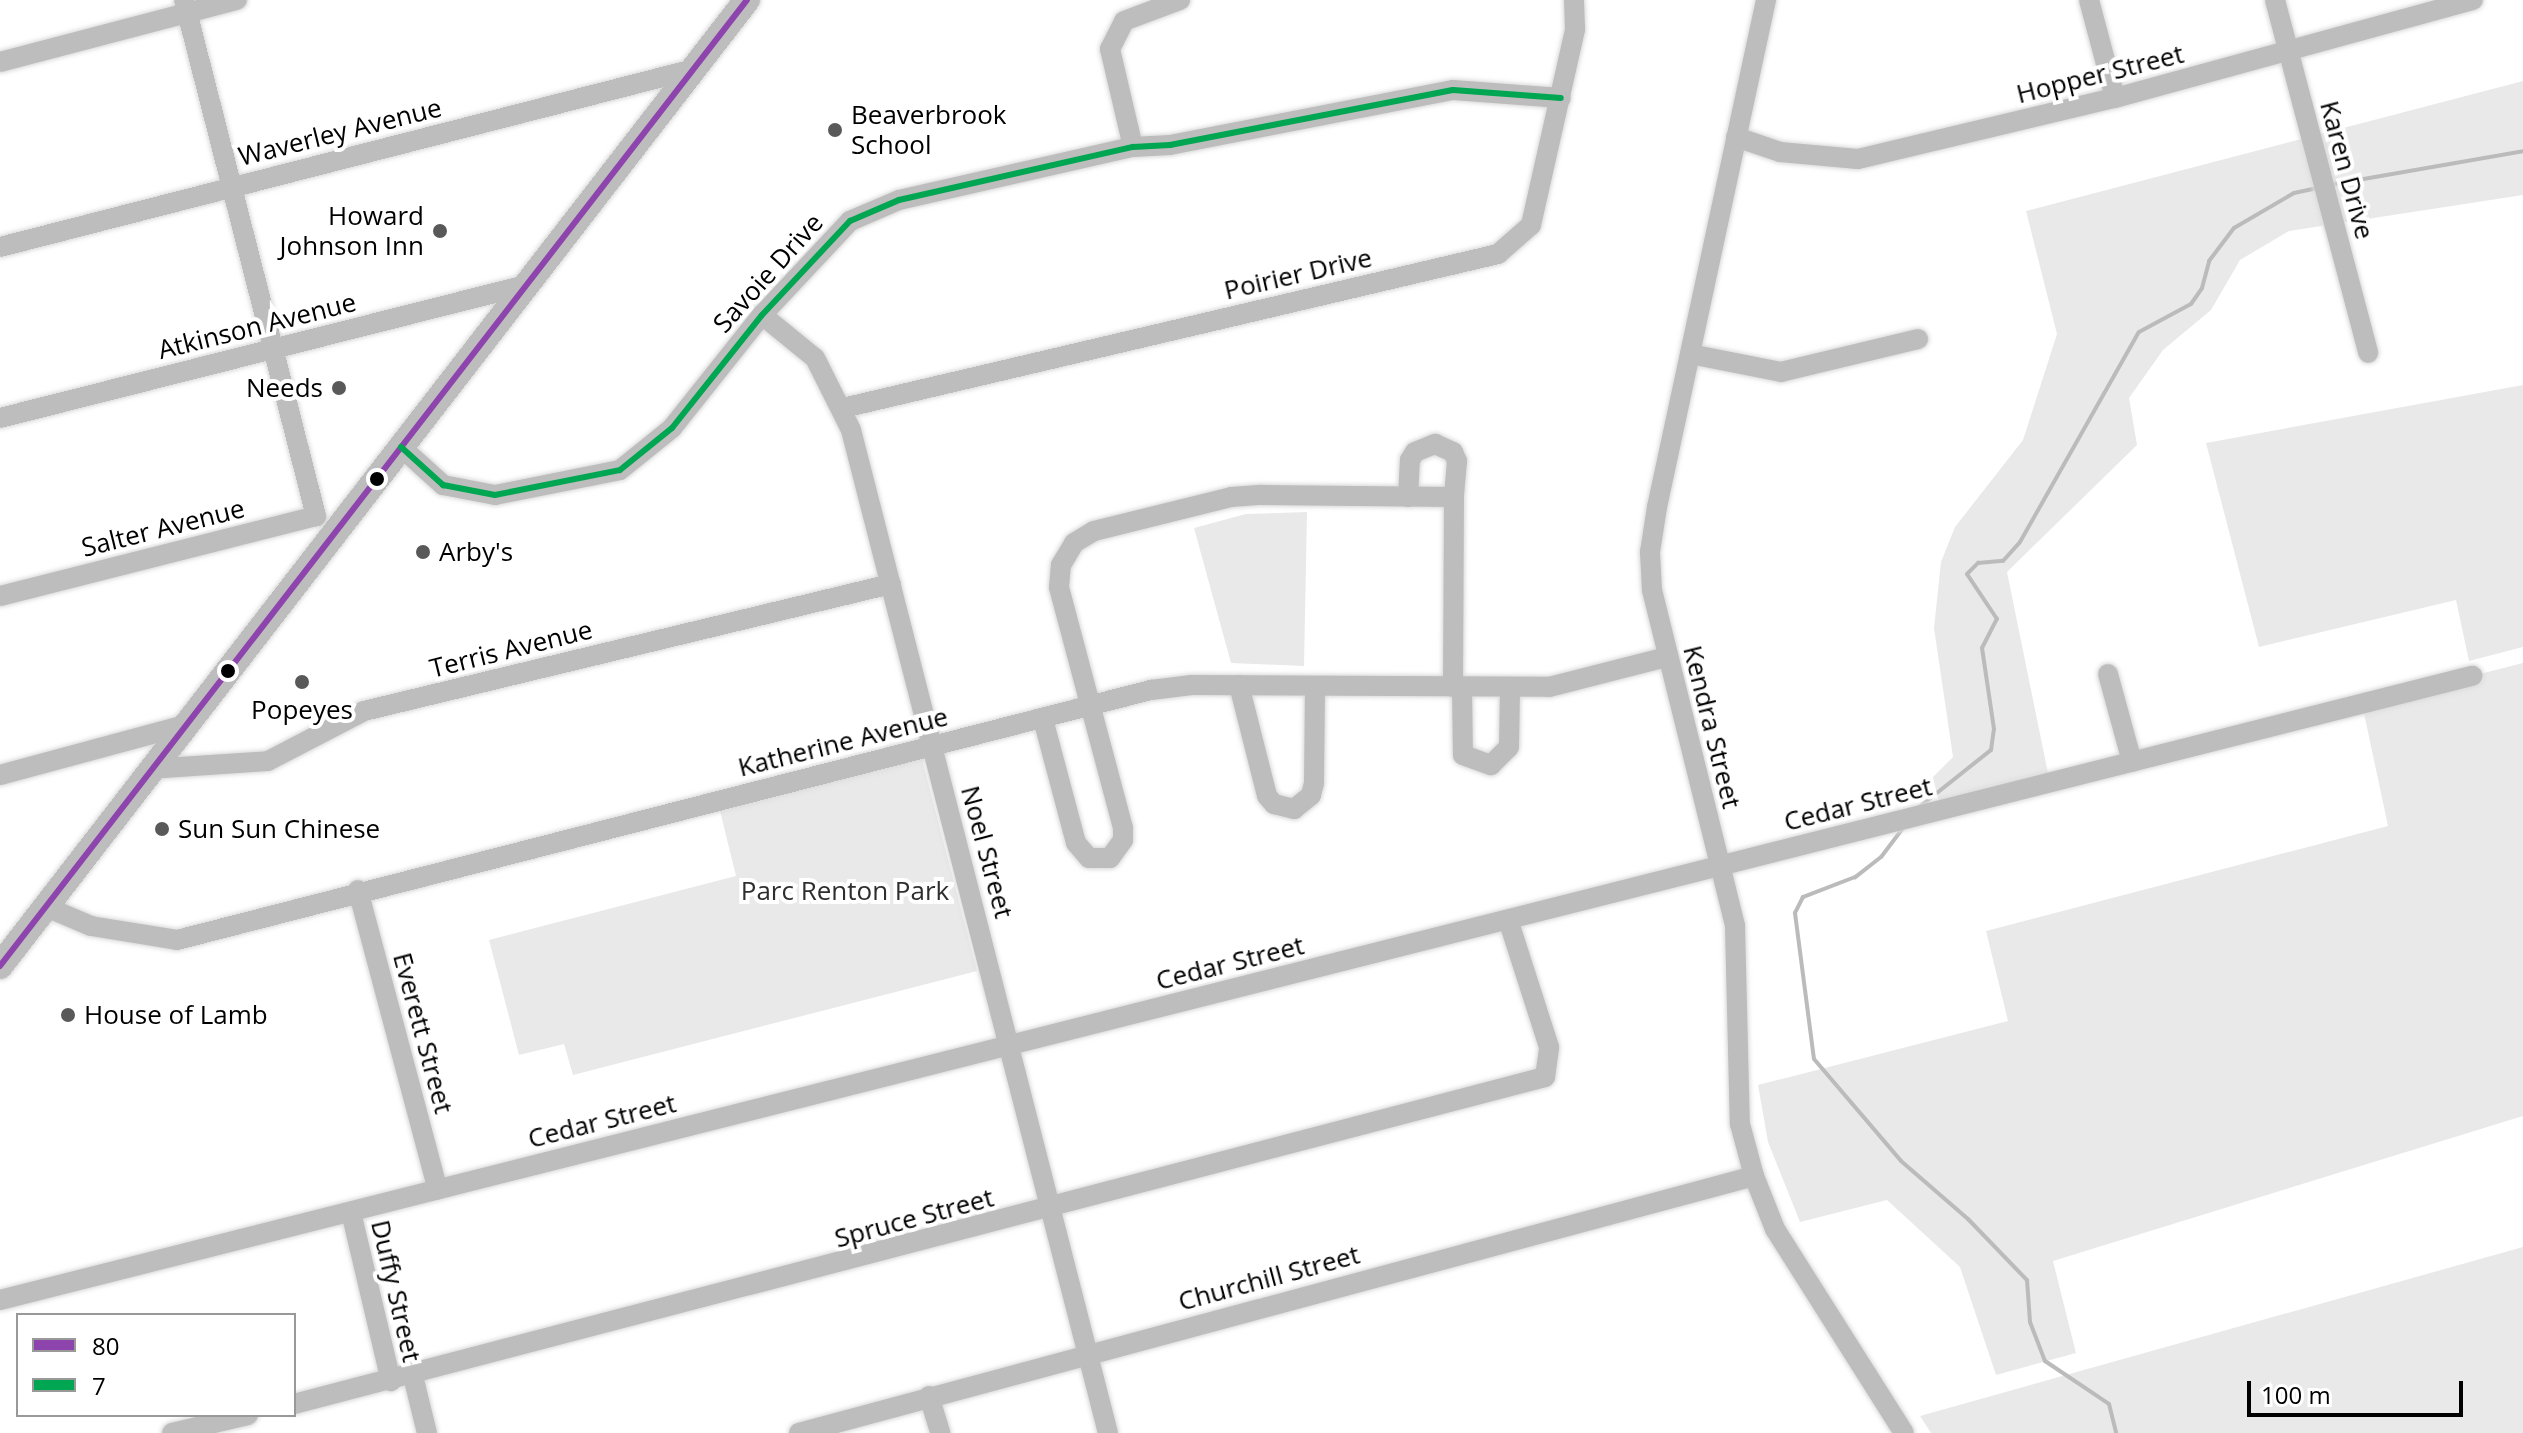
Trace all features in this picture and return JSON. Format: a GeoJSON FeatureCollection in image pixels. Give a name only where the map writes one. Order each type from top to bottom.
{"type":"FeatureCollection","features":[{"type":"Feature","properties":{"kind":"main road"},"geometry":{"type":"LineString","coordinates":[[0,966],[182,726],[326,523],[401,447],[747,0]]}},
{"type":"Feature","properties":{"kind":"street"},"geometry":{"type":"LineString","coordinates":[[0,62],[186,6],[237,0]]}},
{"type":"Feature","properties":{"kind":"street"},"geometry":{"type":"LineString","coordinates":[[1133,147],[1110,49],[1124,21],[1180,0]]}},
{"type":"Feature","properties":{"kind":"street","name":"Poirier Drive"},"geometry":{"type":"LineString","coordinates":[[843,408],[1498,254],[1531,225],[1575,29],[1574,0]]}},
{"type":"Feature","properties":{"kind":"street","name":"Kendra Street"},"geometry":{"type":"LineString","coordinates":[[1766,0],[1650,552],[1652,590],[1735,926],[1737,1090],[1754,1176],[1775,1229],[1904,1433]]}},
{"type":"Feature","properties":{"kind":"street"},"geometry":{"type":"LineString","coordinates":[[2089,0],[2115,98]]}},
{"type":"Feature","properties":{"kind":"street","name":"Karen Drive"},"geometry":{"type":"LineString","coordinates":[[2275,0],[2368,353]]}},
{"type":"Feature","properties":{"kind":"street","name":"Hopper Street"},"geometry":{"type":"LineString","coordinates":[[1736,137],[1780,152],[1858,159],[2115,98],[2473,0]]}},
{"type":"Feature","properties":{"kind":"street"},"geometry":{"type":"LineString","coordinates":[[186,6],[275,349],[326,523]]}},
{"type":"Feature","properties":{"kind":"street","name":"Waverley Avenue"},"geometry":{"type":"LineString","coordinates":[[0,247],[694,69]]}},
{"type":"Feature","properties":{"kind":"street","name":"Savoie Drive"},"geometry":{"type":"LineString","coordinates":[[401,447],[443,485],[495,495],[620,470],[672,428],[762,315],[850,221],[899,200],[1133,147],[1170,145],[1453,90],[1561,98]]}},
{"type":"Feature","properties":{"kind":"street","name":"Atkinson Avenue"},"geometry":{"type":"LineString","coordinates":[[0,418],[526,285]]}},
{"type":"Feature","properties":{"kind":"street","name":"Noel Street"},"geometry":{"type":"LineString","coordinates":[[762,315],[815,358],[843,408],[891,584],[1108,1433]]}},
{"type":"Feature","properties":{"kind":"street"},"geometry":{"type":"LineString","coordinates":[[1690,354],[1781,372],[1918,339]]}},
{"type":"Feature","properties":{"kind":"street"},"geometry":{"type":"LineString","coordinates":[[1408,497],[1410,460],[1415,452],[1435,444],[1453,452],[1457,461],[1454,497],[1458,687],[1463,755],[1491,765],[1509,747],[1510,689]]}},
{"type":"Feature","properties":{"kind":"street"},"geometry":{"type":"LineString","coordinates":[[1043,719],[1076,843],[1089,858],[1110,858],[1123,840],[1123,828],[1059,587],[1061,565],[1074,543],[1094,531],[1231,497],[1454,497]]}},
{"type":"Feature","properties":{"kind":"street","name":"Salter Avenue"},"geometry":{"type":"LineString","coordinates":[[0,596],[326,523]]}},
{"type":"Feature","properties":{"kind":"street","name":"Terris Avenue"},"geometry":{"type":"LineString","coordinates":[[149,769],[268,761],[364,711],[891,584]]}},
{"type":"Feature","properties":{"kind":"street","name":"Katherine Avenue"},"geometry":{"type":"LineString","coordinates":[[44,906],[91,926],[177,940],[358,890],[1165,688],[1239,685],[1549,687],[1667,657]]}},
{"type":"Feature","properties":{"kind":"street"},"geometry":{"type":"LineString","coordinates":[[2108,674],[2132,762]]}},
{"type":"Feature","properties":{"kind":"street","name":"Cedar Street"},"geometry":{"type":"LineString","coordinates":[[0,1300],[2472,676]]}},
{"type":"Feature","properties":{"kind":"street"},"geometry":{"type":"LineString","coordinates":[[1239,685],[1267,796],[1274,804],[1294,809],[1311,795],[1314,783],[1315,686]]}},
{"type":"Feature","properties":{"kind":"street"},"geometry":{"type":"LineString","coordinates":[[1,768],[182,726]]}},
{"type":"Feature","properties":{"kind":"street","name":"Everett Street"},"geometry":{"type":"LineString","coordinates":[[358,890],[438,1190]]}},
{"type":"Feature","properties":{"kind":"street","name":"Spruce Street"},"geometry":{"type":"LineString","coordinates":[[296,1404],[413,1376],[1052,1209],[1545,1077],[1549,1047],[1508,919]]}},
{"type":"Feature","properties":{"kind":"street","name":"Churchill Street"},"geometry":{"type":"LineString","coordinates":[[799,1433],[1754,1176]]}},
{"type":"Feature","properties":{"kind":"street","name":"Duffy Street"},"geometry":{"type":"LineString","coordinates":[[351,1212],[391,1381]]}},
{"type":"Feature","properties":{"kind":"street"},"geometry":{"type":"LineString","coordinates":[[413,1376],[427,1433]]}},
{"type":"Feature","properties":{"kind":"street"},"geometry":{"type":"LineString","coordinates":[[929,1396],[940,1433]]}},
{"type":"Feature","properties":{"kind":"street"},"geometry":{"type":"LineString","coordinates":[[172,1433],[240,1417]]}},
{"type":"Feature","properties":{"kind":"green space"},"geometry":{"type":"Polygon","coordinates":[[[2523,81],[2523,195],[2289,231],[2240,260],[2211,310],[2163,350],[2129,398],[2137,445],[2007,572],[2050,783],[1942,810],[1932,778],[1953,757],[1934,628],[1941,562],[1955,527],[2023,440],[2057,334],[2026,211],[2523,81]]]}},
{"type":"Feature","properties":{"kind":"green space"},"geometry":{"type":"Polygon","coordinates":[[[2523,385],[2523,647],[2469,661],[2456,600],[2259,647],[2206,443],[2523,385]]]}},
{"type":"Feature","properties":{"kind":"green space"},"geometry":{"type":"Polygon","coordinates":[[[1307,512],[1304,666],[1231,663],[1194,528],[1246,514],[1307,512]]]}},
{"type":"Feature","properties":{"kind":"green space"},"geometry":{"type":"Polygon","coordinates":[[[2523,663],[2523,1116],[2053,1261],[2076,1353],[1996,1375],[1960,1267],[1887,1200],[1800,1222],[1768,1142],[1758,1085],[2008,1021],[1986,931],[2388,826],[2362,704],[2523,663]]]}},
{"type":"Feature","properties":{"kind":"green space","name":"Parc Renton Park"},"geometry":{"type":"Polygon","coordinates":[[[922,759],[977,971],[573,1075],[564,1044],[519,1055],[489,940],[736,876],[720,811],[922,759]]]}},
{"type":"Feature","properties":{"kind":"green space"},"geometry":{"type":"Polygon","coordinates":[[[2523,1247],[2523,1433],[1931,1433],[1920,1416],[2523,1247]]]}},
{"type":"Feature","properties":{"kind":"waterway"},"geometry":{"type":"LineString","coordinates":[[2329,185],[2523,151]]}},
{"type":"Feature","properties":{"kind":"waterway"},"geometry":{"type":"LineString","coordinates":[[1918,808],[1991,750],[1994,729],[1982,648],[1997,619],[1967,574],[1978,563],[2003,561],[2020,542],[2139,332],[2191,304],[2202,288],[2209,261],[2234,228],[2294,193],[2317,188]]}},
{"type":"Feature","properties":{"kind":"waterway"},"geometry":{"type":"LineString","coordinates":[[1903,828],[1881,857],[1855,877],[1803,897],[1795,913],[1814,1059],[1901,1161],[1968,1219],[2027,1280],[2030,1322],[2045,1361],[2109,1404],[2116,1433]]}},
{"type":"Feature","properties":{"kind":"transit line","name":"80"},"geometry":{"type":"LineString","coordinates":[[0,966],[747,0]]}},
{"type":"Feature","properties":{"kind":"transit line","name":"7"},"geometry":{"type":"LineString","coordinates":[[401,447],[443,485],[495,495],[620,470],[672,428],[762,315],[850,221],[899,200],[1133,147],[1170,145],[1453,90],[1561,98]]}},
{"type":"Feature","properties":{"kind":"place","name":"Beaverbrook School"},"geometry":{"type":"Point","coordinates":[835,130]}},
{"type":"Feature","properties":{"kind":"place","name":"Howard Johnson Inn"},"geometry":{"type":"Point","coordinates":[440,231]}},
{"type":"Feature","properties":{"kind":"place","name":"Needs"},"geometry":{"type":"Point","coordinates":[339,388]}},
{"type":"Feature","properties":{"kind":"place","name":"Arby's"},"geometry":{"type":"Point","coordinates":[423,552]}},
{"type":"Feature","properties":{"kind":"place","name":"Popeyes"},"geometry":{"type":"Point","coordinates":[302,682]}},
{"type":"Feature","properties":{"kind":"place","name":"Sun Sun Chinese"},"geometry":{"type":"Point","coordinates":[162,829]}},
{"type":"Feature","properties":{"kind":"place","name":"House of Lamb"},"geometry":{"type":"Point","coordinates":[68,1015]}}]}
